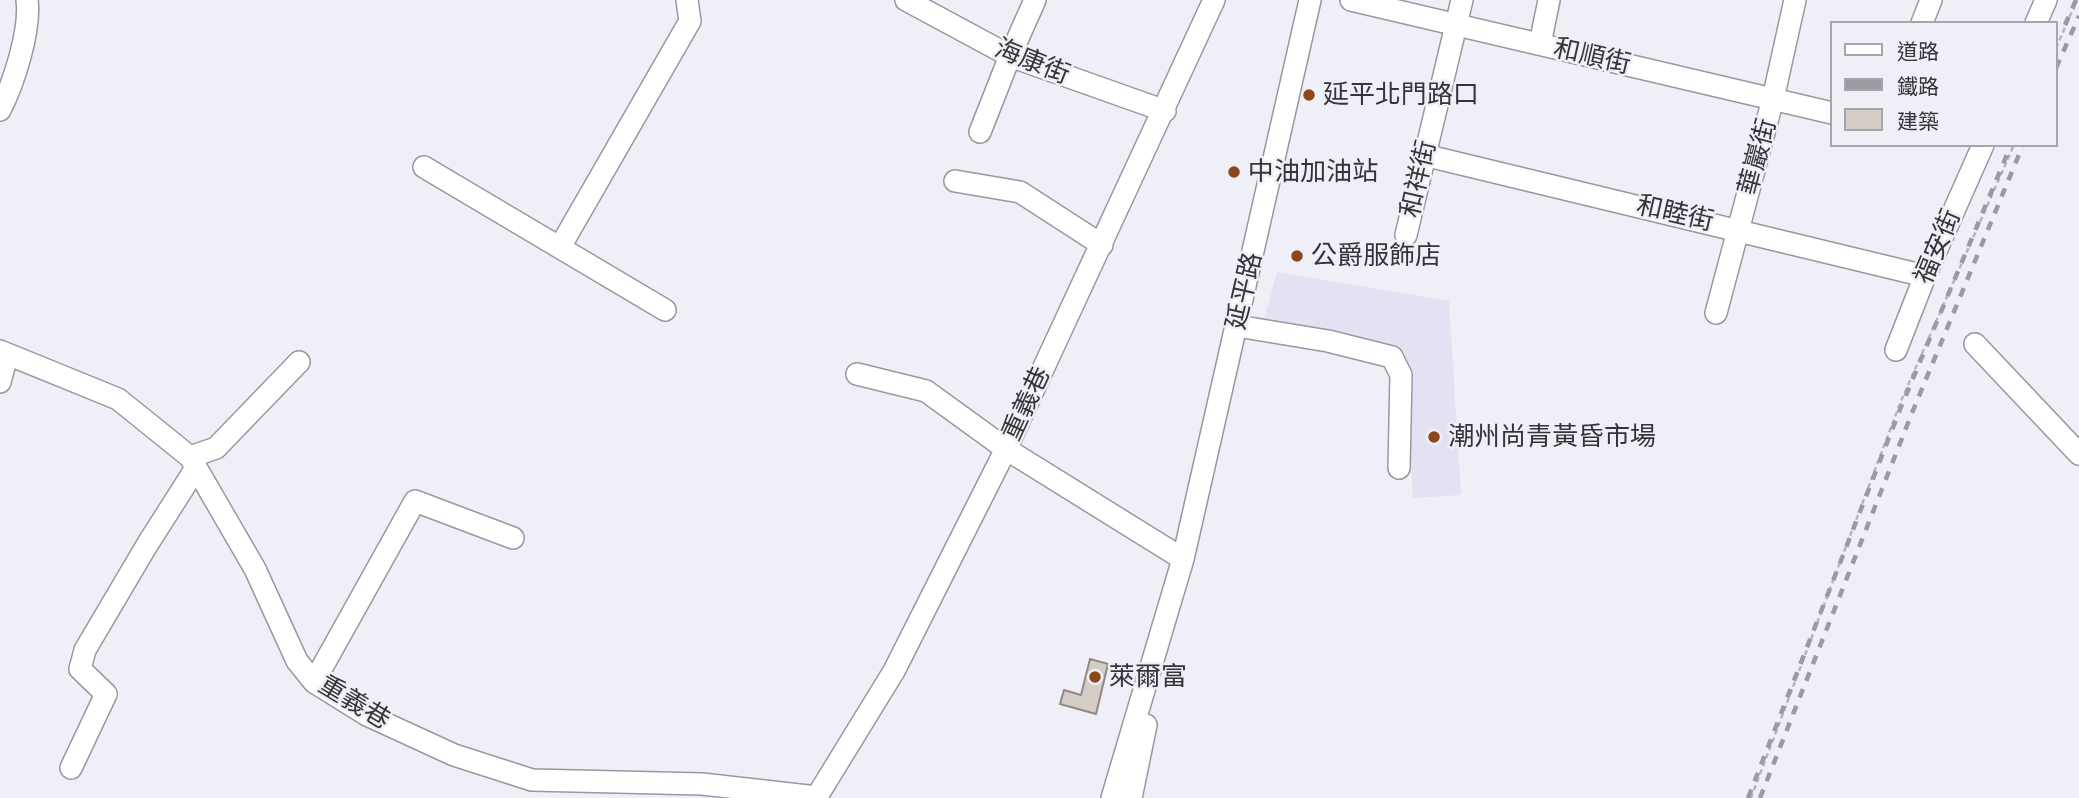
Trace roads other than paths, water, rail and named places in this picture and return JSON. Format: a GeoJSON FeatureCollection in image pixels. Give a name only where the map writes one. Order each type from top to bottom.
{"type":"FeatureCollection","features":[{"type":"Feature","properties":{"kind":"street"},"geometry":{"type":"LineString","coordinates":[[0,110],[8,95],[24,36],[27,0]]}},
{"type":"Feature","properties":{"kind":"street"},"geometry":{"type":"LineString","coordinates":[[559,247],[690,21],[687,0]]}},
{"type":"Feature","properties":{"kind":"street","name":"海康街"},"geometry":{"type":"LineString","coordinates":[[906,0],[1010,56],[1165,111]]}},
{"type":"Feature","properties":{"kind":"street"},"geometry":{"type":"LineString","coordinates":[[980,132],[1035,0]]}},
{"type":"Feature","properties":{"kind":"street","name":"重義巷"},"geometry":{"type":"LineString","coordinates":[[4,354],[118,399],[193,463],[255,569],[297,661],[314,682],[367,715],[454,755],[532,780],[702,784],[816,797],[894,671],[1006,449],[1165,111],[1214,0]]}},
{"type":"Feature","properties":{"kind":"street","name":"延平路"},"geometry":{"type":"LineString","coordinates":[[1112,798],[1183,559],[1310,0]]}},
{"type":"Feature","properties":{"kind":"street","name":"和順街"},"geometry":{"type":"LineString","coordinates":[[1351,0],[1830,113]]}},
{"type":"Feature","properties":{"kind":"street","name":"和祥街"},"geometry":{"type":"LineString","coordinates":[[1405,235],[1462,0]]}},
{"type":"Feature","properties":{"kind":"street"},"geometry":{"type":"LineString","coordinates":[[1540,44],[1549,0]]}},
{"type":"Feature","properties":{"kind":"street","name":"華巖街"},"geometry":{"type":"LineString","coordinates":[[1716,313],[1773,99],[1795,0]]}},
{"type":"Feature","properties":{"kind":"street"},"geometry":{"type":"LineString","coordinates":[[1923,21],[1931,0]]}},
{"type":"Feature","properties":{"kind":"street"},"geometry":{"type":"LineString","coordinates":[[2037,21],[2046,0]]}},
{"type":"Feature","properties":{"kind":"street","name":"福安街"},"geometry":{"type":"LineString","coordinates":[[1896,350],[1978,147]]}},
{"type":"Feature","properties":{"kind":"street","name":"和睦街"},"geometry":{"type":"LineString","coordinates":[[1424,155],[1925,276]]}},
{"type":"Feature","properties":{"kind":"street"},"geometry":{"type":"LineString","coordinates":[[424,167],[665,310]]}},
{"type":"Feature","properties":{"kind":"street"},"geometry":{"type":"LineString","coordinates":[[955,181],[1020,192],[1102,245]]}},
{"type":"Feature","properties":{"kind":"street"},"geometry":{"type":"LineString","coordinates":[[1237,326],[1328,341],[1392,357],[1401,375],[1399,468]]}},
{"type":"Feature","properties":{"kind":"street"},"geometry":{"type":"LineString","coordinates":[[1975,344],[2079,454]]}},
{"type":"Feature","properties":{"kind":"street"},"geometry":{"type":"LineString","coordinates":[[0,382],[4,354]]}},
{"type":"Feature","properties":{"kind":"street"},"geometry":{"type":"LineString","coordinates":[[71,768],[106,694],[80,669],[85,650],[193,463],[216,448],[299,362]]}},
{"type":"Feature","properties":{"kind":"street"},"geometry":{"type":"LineString","coordinates":[[857,374],[926,391],[1006,449],[1183,559]]}},
{"type":"Feature","properties":{"kind":"street"},"geometry":{"type":"LineString","coordinates":[[314,682],[415,501],[513,538]]}},
{"type":"Feature","properties":{"kind":"street","name":"延平路"},"geometry":{"type":"LineString","coordinates":[[1131,798],[1177,582]]}},
{"type":"Feature","properties":{"kind":"railway"},"geometry":{"type":"LineString","coordinates":[[2065,25],[2076,0]]}},
{"type":"Feature","properties":{"kind":"railway"},"geometry":{"type":"LineString","coordinates":[[2058,63],[2079,16]]}},
{"type":"Feature","properties":{"kind":"railway"},"geometry":{"type":"LineString","coordinates":[[1748,798],[1901,407],[2010,147]]}},
{"type":"Feature","properties":{"kind":"railway"},"geometry":{"type":"LineString","coordinates":[[1760,798],[1912,413],[2022,147]]}},
{"type":"Feature","properties":{"kind":"place","name":"延平北門路口"},"geometry":{"type":"Point","coordinates":[1309,95]}},
{"type":"Feature","properties":{"kind":"place","name":"中油加油站"},"geometry":{"type":"Point","coordinates":[1234,172]}},
{"type":"Feature","properties":{"kind":"place","name":"公爵服飾店"},"geometry":{"type":"Point","coordinates":[1297,256]}},
{"type":"Feature","properties":{"kind":"place","name":"潮州尚青黃昏市場"},"geometry":{"type":"Point","coordinates":[1434,437]}},
{"type":"Feature","properties":{"kind":"place","name":"萊爾富"},"geometry":{"type":"Point","coordinates":[1095,677]}}]}
